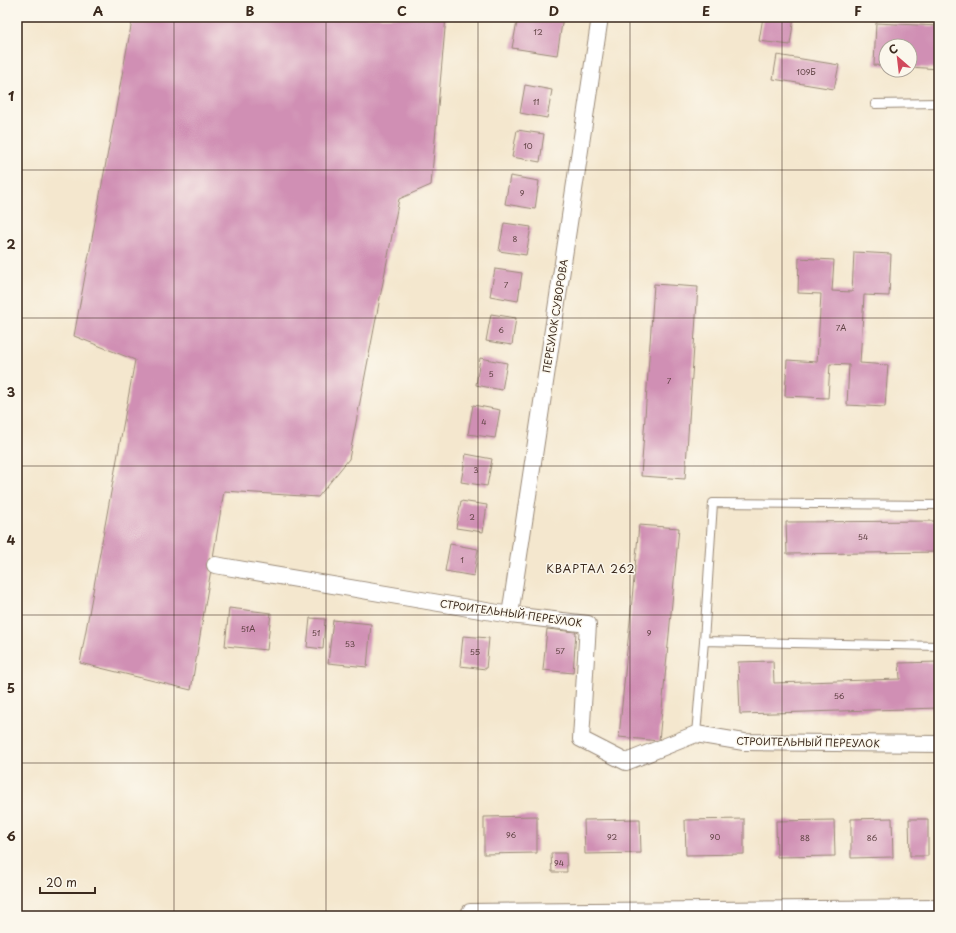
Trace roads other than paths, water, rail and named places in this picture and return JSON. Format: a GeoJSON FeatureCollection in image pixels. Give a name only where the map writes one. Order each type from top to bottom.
{"type":"FeatureCollection","features":[{"type":"Feature","properties":{"kind":"street","name":"ПЕРЕУЛОК СУВОРОВА"},"geometry":{"type":"LineString","coordinates":[[510,615],[600,17]]}},
{"type":"Feature","properties":{"kind":"street","name":"СТРОИТЕЛЬНЫЙ ПЕРЕУЛОК"},"geometry":{"type":"LineString","coordinates":[[215,565],[510,615],[588,624],[582,739],[626,762],[696,734],[744,742],[939,744]]}},
{"type":"Feature","properties":{"kind":"street"},"geometry":{"type":"LineString","coordinates":[[470,912],[939,908]]}},
{"type":"Feature","properties":{"kind":"lane"},"geometry":{"type":"LineString","coordinates":[[875,104],[939,103]]}},
{"type":"Feature","properties":{"kind":"lane"},"geometry":{"type":"LineString","coordinates":[[696,734],[713,503],[939,505]]}},
{"type":"Feature","properties":{"kind":"lane"},"geometry":{"type":"LineString","coordinates":[[704,641],[939,646]]}},
{"type":"Feature","properties":{"kind":"district","name":"КВАРТАЛ 262"},"geometry":{"type":"Point","coordinates":[591,569]}}]}
